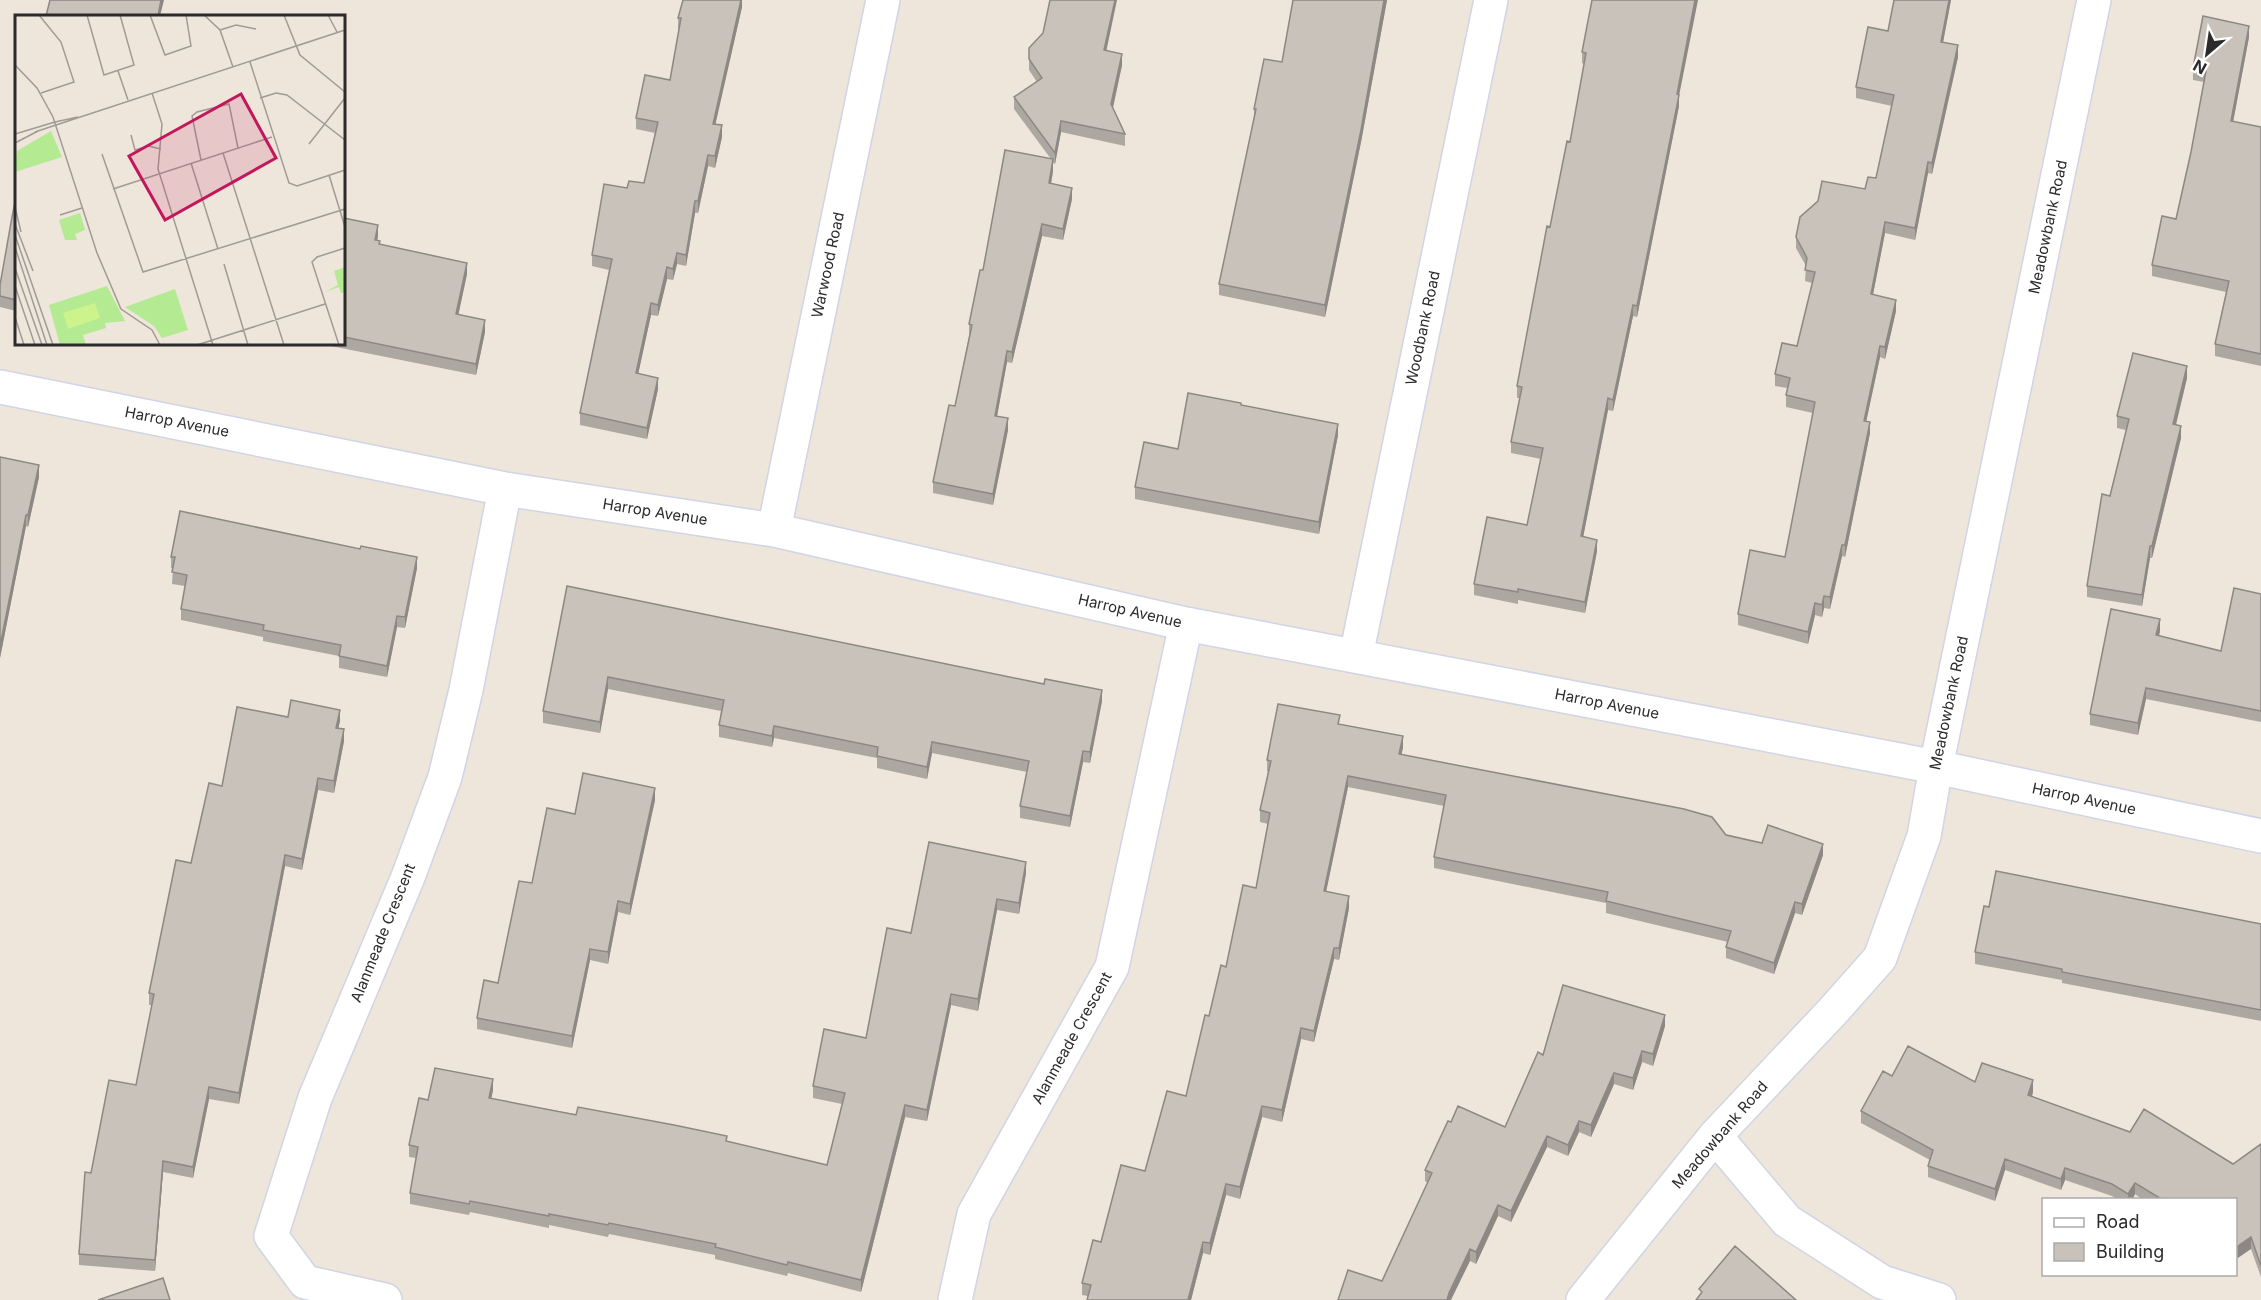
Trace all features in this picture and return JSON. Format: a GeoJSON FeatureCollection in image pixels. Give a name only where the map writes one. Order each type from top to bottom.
{"type":"FeatureCollection","features":[{"type":"Feature","properties":{"kind":"street","name":"Warwood Road"},"geometry":{"type":"LineString","coordinates":[[774,530],[883,0]]}},
{"type":"Feature","properties":{"kind":"street","name":"Woodbank Road"},"geometry":{"type":"LineString","coordinates":[[1356,656],[1491,0]]}},
{"type":"Feature","properties":{"kind":"street","name":"Meadowbank Road"},"geometry":{"type":"LineString","coordinates":[[1583,1300],[1715,1136],[1826,1019],[1880,958],[1924,836],[1936,767],[2094,0]]}},
{"type":"Feature","properties":{"kind":"street","name":"Harrop Avenue"},"geometry":{"type":"LineString","coordinates":[[0,387],[505,489],[774,530],[1186,624],[1936,767],[2261,836]]}},
{"type":"Feature","properties":{"kind":"street","name":"Alanmeade Crescent"},"geometry":{"type":"LineString","coordinates":[[385,1300],[305,1282],[271,1236],[315,1098],[408,877],[445,777],[466,690],[505,489]]}},
{"type":"Feature","properties":{"kind":"street","name":"Alanmeade Crescent"},"geometry":{"type":"LineString","coordinates":[[955,1300],[974,1214],[1112,967],[1186,624]]}},
{"type":"Feature","properties":{"kind":"street"},"geometry":{"type":"LineString","coordinates":[[1715,1136],[1787,1221],[1882,1282],[1939,1300]]}},
{"type":"Feature","properties":{"kind":"building"},"geometry":{"type":"Polygon","coordinates":[[[50,0],[161,0],[158,15],[46,15],[50,0]]]}},
{"type":"Feature","properties":{"kind":"building"},"geometry":{"type":"Polygon","coordinates":[[[683,0],[741,0],[713,124],[722,125],[715,156],[708,155],[698,201],[695,201],[686,255],[677,253],[673,269],[667,267],[658,305],[651,303],[636,373],[658,378],[647,428],[580,413],[612,259],[592,255],[604,184],[627,188],[629,181],[644,183],[658,122],[636,118],[645,75],[670,80],[681,18],[678,18],[683,0]]]}},
{"type":"Feature","properties":{"kind":"building"},"geometry":{"type":"Polygon","coordinates":[[[1050,0],[1115,0],[1104,50],[1122,54],[1111,104],[1125,134],[1061,121],[1055,153],[1014,97],[1042,78],[1029,59],[1029,48],[1043,33],[1050,0]]]}},
{"type":"Feature","properties":{"kind":"building"},"geometry":{"type":"Polygon","coordinates":[[[1293,0],[1384,0],[1361,130],[1325,305],[1219,284],[1256,109],[1254,109],[1264,59],[1282,62],[1293,0]]]}},
{"type":"Feature","properties":{"kind":"building"},"geometry":{"type":"Polygon","coordinates":[[[1592,0],[1695,0],[1677,94],[1679,95],[1637,306],[1633,305],[1613,400],[1608,398],[1581,536],[1597,540],[1585,602],[1518,589],[1518,592],[1474,584],[1487,517],[1527,525],[1543,448],[1511,442],[1522,387],[1517,386],[1547,226],[1550,227],[1567,141],[1570,142],[1586,53],[1582,52],[1592,0]]]}},
{"type":"Feature","properties":{"kind":"building"},"geometry":{"type":"Polygon","coordinates":[[[1894,0],[1949,0],[1941,42],[1958,45],[1932,163],[1928,162],[1915,228],[1885,222],[1871,294],[1896,300],[1885,347],[1880,346],[1864,421],[1870,422],[1845,545],[1842,545],[1830,597],[1824,596],[1822,605],[1815,603],[1808,632],[1738,614],[1750,550],[1785,557],[1815,402],[1786,395],[1790,378],[1775,374],[1782,343],[1797,346],[1815,272],[1805,270],[1807,258],[1796,237],[1800,217],[1818,201],[1822,181],[1865,189],[1868,177],[1876,178],[1894,95],[1856,87],[1868,27],[1888,31],[1894,0]]]}},
{"type":"Feature","properties":{"kind":"building"},"geometry":{"type":"Polygon","coordinates":[[[2203,16],[2249,26],[2231,121],[2261,127],[2261,354],[2215,344],[2229,281],[2152,265],[2162,216],[2176,219],[2191,152],[2206,71],[2193,68],[2203,16]]]}},
{"type":"Feature","properties":{"kind":"building"},"geometry":{"type":"Polygon","coordinates":[[[1005,150],[1053,159],[1049,183],[1072,188],[1063,229],[1042,224],[1012,352],[1007,351],[995,416],[1008,418],[993,494],[933,482],[949,405],[955,406],[972,325],[969,324],[980,270],[983,270],[1005,150]]]}},
{"type":"Feature","properties":{"kind":"building"},"geometry":{"type":"Polygon","coordinates":[[[15,202],[15,300],[0,296],[15,202]]]}},
{"type":"Feature","properties":{"kind":"building"},"geometry":{"type":"Polygon","coordinates":[[[345,218],[378,225],[375,240],[380,241],[379,244],[467,263],[456,314],[485,320],[476,364],[345,337],[345,218]]]}},
{"type":"Feature","properties":{"kind":"building"},"geometry":{"type":"Polygon","coordinates":[[[2133,353],[2187,366],[2173,424],[2181,426],[2152,546],[2150,546],[2142,595],[2087,586],[2102,494],[2110,496],[2129,419],[2117,416],[2133,353]]]}},
{"type":"Feature","properties":{"kind":"building"},"geometry":{"type":"Polygon","coordinates":[[[1188,393],[1338,424],[1319,522],[1135,487],[1144,442],[1178,449],[1188,393]]]}},
{"type":"Feature","properties":{"kind":"building"},"geometry":{"type":"Polygon","coordinates":[[[0,457],[39,465],[28,515],[26,515],[0,646],[0,457]]]}},
{"type":"Feature","properties":{"kind":"building"},"geometry":{"type":"Polygon","coordinates":[[[180,511],[360,549],[361,546],[417,557],[405,617],[397,616],[387,666],[339,656],[341,645],[263,630],[264,625],[181,609],[187,575],[172,572],[175,557],[171,557],[180,511]]]}},
{"type":"Feature","properties":{"kind":"building"},"geometry":{"type":"Polygon","coordinates":[[[567,586],[1044,684],[1045,679],[1102,690],[1090,752],[1083,751],[1070,816],[1020,806],[1029,761],[932,742],[927,767],[877,756],[878,747],[774,726],[772,736],[719,725],[724,700],[608,677],[600,722],[543,711],[567,586]]]}},
{"type":"Feature","properties":{"kind":"building"},"geometry":{"type":"Polygon","coordinates":[[[2234,588],[2261,594],[2261,711],[2146,688],[2138,723],[2090,714],[2111,609],[2160,619],[2156,635],[2221,651],[2234,588]]]}},
{"type":"Feature","properties":{"kind":"building"},"geometry":{"type":"Polygon","coordinates":[[[291,700],[340,710],[336,728],[344,729],[334,781],[318,778],[302,859],[285,855],[239,1093],[209,1087],[193,1167],[163,1161],[155,1260],[79,1254],[85,1172],[91,1173],[109,1080],[136,1085],[154,994],[149,993],[176,860],[191,863],[209,783],[222,786],[237,707],[288,717],[291,700]]]}},
{"type":"Feature","properties":{"kind":"building"},"geometry":{"type":"Polygon","coordinates":[[[1278,704],[1340,715],[1338,724],[1403,736],[1399,754],[1684,809],[1712,817],[1726,835],[1762,843],[1768,825],[1823,844],[1802,904],[1795,902],[1774,963],[1726,947],[1731,931],[1606,901],[1608,892],[1434,857],[1446,795],[1348,776],[1324,891],[1349,896],[1339,948],[1334,948],[1314,1031],[1301,1028],[1282,1110],[1262,1106],[1240,1187],[1226,1184],[1210,1243],[1203,1242],[1188,1300],[1087,1300],[1091,1285],[1082,1283],[1093,1240],[1101,1242],[1121,1165],[1145,1171],[1167,1091],[1186,1096],[1205,1015],[1209,1016],[1221,965],[1226,967],[1243,885],[1256,888],[1270,813],[1260,810],[1271,761],[1267,760],[1278,704]]]}},
{"type":"Feature","properties":{"kind":"building"},"geometry":{"type":"Polygon","coordinates":[[[583,773],[655,788],[630,904],[618,901],[608,952],[590,949],[572,1036],[477,1018],[484,980],[498,983],[519,881],[532,883],[547,808],[575,814],[583,773]]]}},
{"type":"Feature","properties":{"kind":"building"},"geometry":{"type":"Polygon","coordinates":[[[929,842],[1026,862],[1019,903],[997,899],[978,999],[951,994],[927,1110],[905,1105],[861,1280],[788,1262],[787,1265],[715,1247],[716,1244],[609,1223],[608,1225],[410,1193],[418,1147],[409,1145],[419,1098],[428,1100],[435,1068],[493,1079],[489,1098],[576,1115],[578,1107],[674,1125],[727,1136],[726,1141],[827,1165],[845,1093],[813,1086],[824,1029],[866,1038],[887,928],[911,933],[929,842]]]}},
{"type":"Feature","properties":{"kind":"building"},"geometry":{"type":"Polygon","coordinates":[[[1996,871],[2261,924],[2261,1010],[2062,972],[2062,969],[1975,952],[1984,906],[1989,907],[1996,871]]]}},
{"type":"Feature","properties":{"kind":"building"},"geometry":{"type":"Polygon","coordinates":[[[1563,985],[1665,1015],[1653,1054],[1642,1051],[1633,1078],[1614,1073],[1591,1125],[1579,1121],[1568,1145],[1547,1136],[1511,1211],[1498,1205],[1476,1252],[1470,1249],[1447,1300],[1338,1300],[1348,1270],[1382,1281],[1432,1173],[1425,1170],[1448,1121],[1451,1122],[1458,1106],[1505,1127],[1538,1052],[1543,1055],[1563,985]]]}},
{"type":"Feature","properties":{"kind":"building"},"geometry":{"type":"Polygon","coordinates":[[[1908,1046],[1975,1082],[1982,1063],[2033,1080],[2028,1095],[2130,1132],[2144,1109],[2233,1164],[2261,1144],[2261,1266],[2251,1237],[2237,1247],[2237,1198],[2160,1198],[2135,1183],[2128,1194],[2112,1184],[2065,1168],[2061,1179],[2005,1159],[1995,1189],[1928,1166],[1933,1150],[1861,1111],[1883,1071],[1892,1076],[1908,1046]]]}},
{"type":"Feature","properties":{"kind":"building"},"geometry":{"type":"Polygon","coordinates":[[[1735,1246],[1796,1300],[1696,1300],[1702,1292],[1699,1289],[1735,1246]]]}},
{"type":"Feature","properties":{"kind":"building"},"geometry":{"type":"Polygon","coordinates":[[[163,1278],[170,1300],[98,1300],[163,1278]]]}}]}
